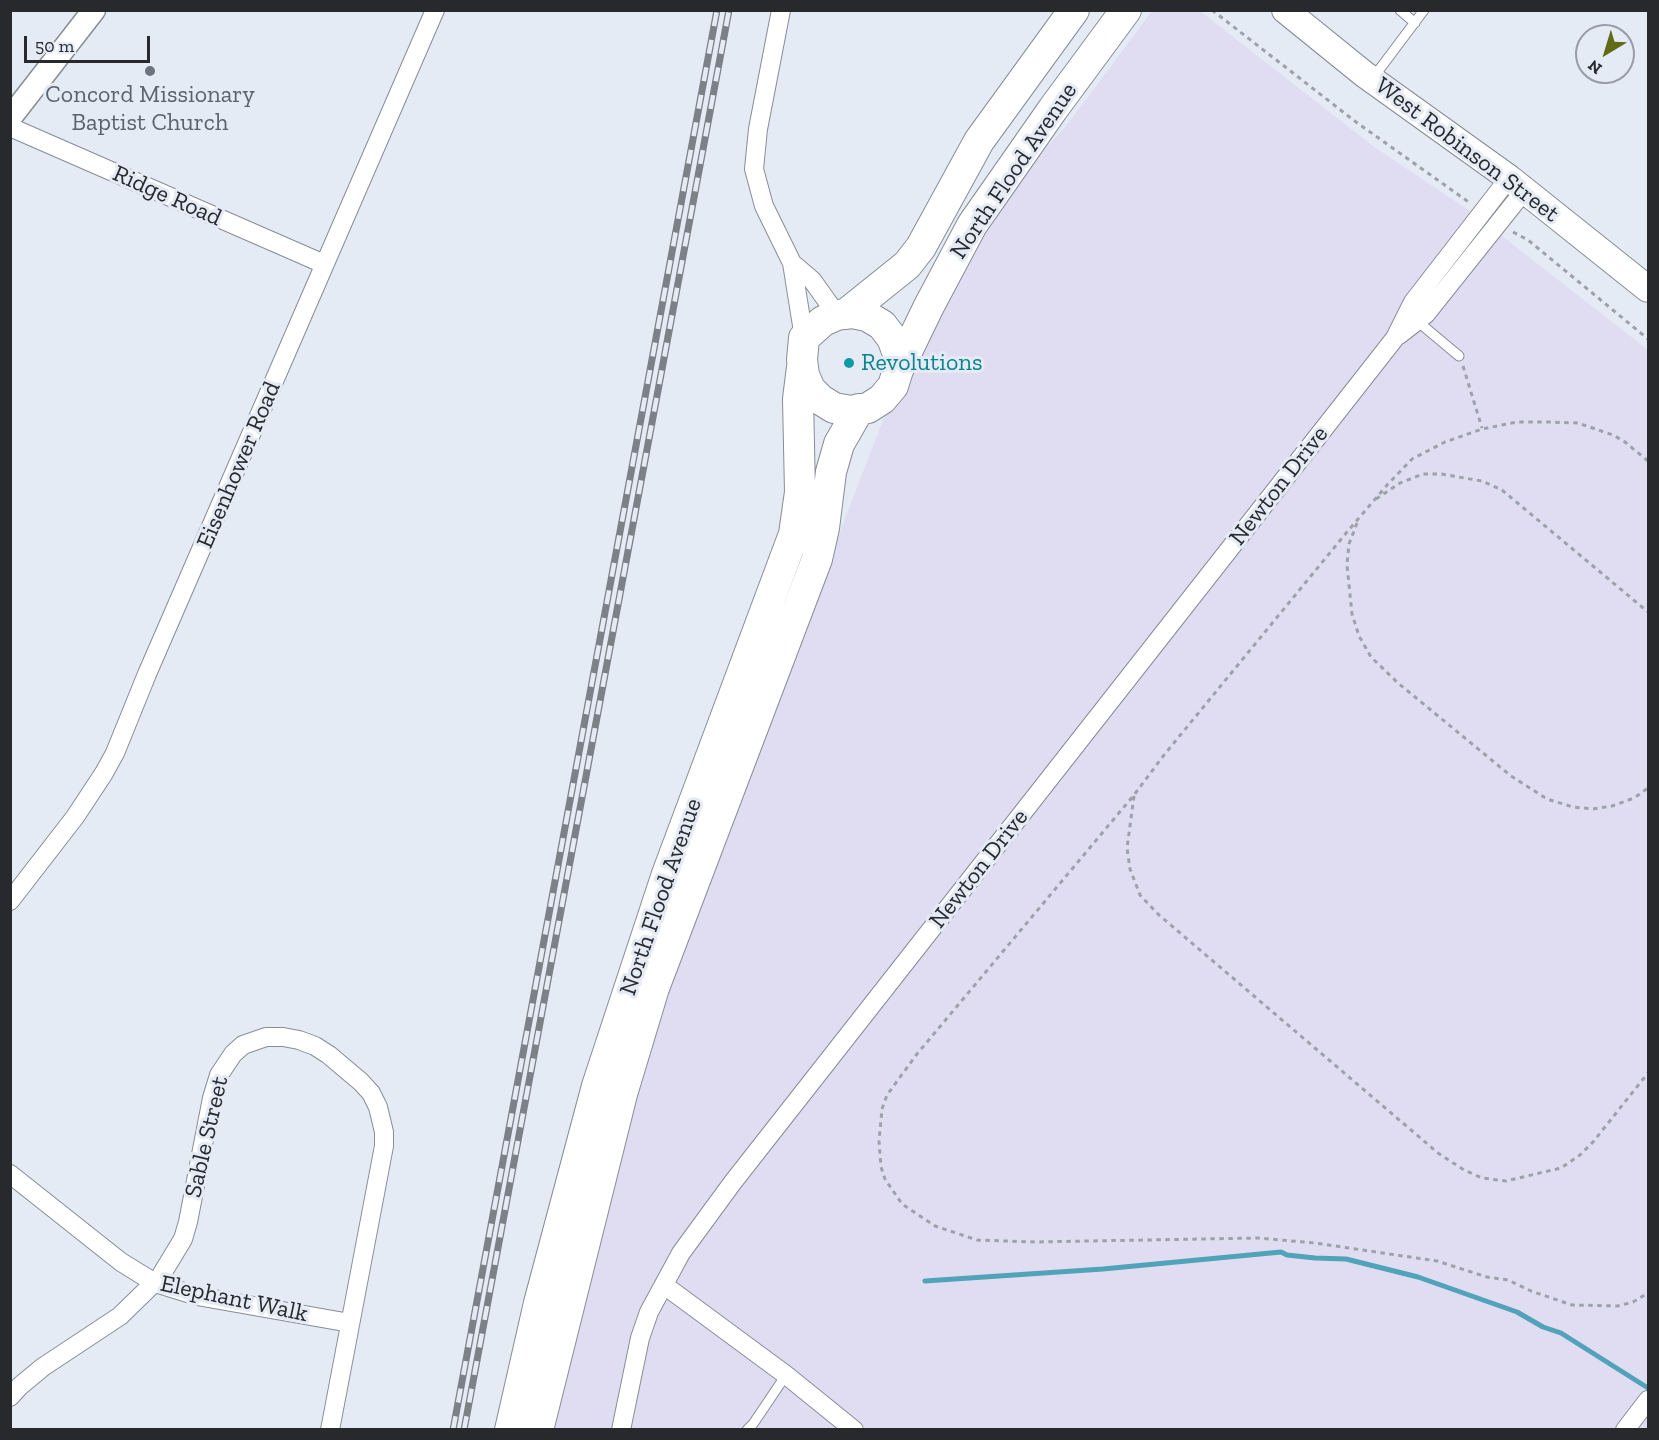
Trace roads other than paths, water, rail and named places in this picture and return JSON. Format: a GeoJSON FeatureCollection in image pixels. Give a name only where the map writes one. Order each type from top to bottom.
{"type":"FeatureCollection","features":[{"type":"Feature","properties":{"kind":"main road","name":"North Flood Avenue"},"geometry":{"type":"LineString","coordinates":[[842,314],[907,265],[921,247],[979,141],[1074,10]]}},
{"type":"Feature","properties":{"kind":"main road","name":"North Flood Avenue"},"geometry":{"type":"LineString","coordinates":[[898,370],[972,225],[1126,10]]}},
{"type":"Feature","properties":{"kind":"main road","name":"West Robinson Street"},"geometry":{"type":"LineString","coordinates":[[1285,10],[1372,79],[1516,185],[1648,289]]}},
{"type":"Feature","properties":{"kind":"main road"},"geometry":{"type":"LineString","coordinates":[[842,314],[867,316],[882,325],[892,338],[898,354],[898,370],[893,386],[882,399],[867,408],[851,411],[834,408],[821,400],[810,389],[802,368],[804,338],[823,321],[842,314]]}},
{"type":"Feature","properties":{"kind":"main road","name":"North Flood Avenue"},"geometry":{"type":"LineString","coordinates":[[510,1430],[539,1303],[597,1086],[667,874],[794,534],[800,492],[798,399],[802,368]]}},
{"type":"Feature","properties":{"kind":"main road","name":"North Flood Avenue"},"geometry":{"type":"LineString","coordinates":[[538,1430],[622,1094],[654,988],[818,558],[831,472],[839,444],[859,409]]}},
{"type":"Feature","properties":{"kind":"street"},"geometry":{"type":"LineString","coordinates":[[10,118],[94,10]]}},
{"type":"Feature","properties":{"kind":"street","name":"Eisenhower Road"},"geometry":{"type":"LineString","coordinates":[[10,901],[75,817],[115,753],[435,10]]}},
{"type":"Feature","properties":{"kind":"street"},"geometry":{"type":"LineString","coordinates":[[781,10],[758,129],[754,169],[764,206],[792,263],[804,338]]}},
{"type":"Feature","properties":{"kind":"street","name":"Ridge Road"},"geometry":{"type":"LineString","coordinates":[[10,127],[324,264]]}},
{"type":"Feature","properties":{"kind":"street","name":"Newton Drive"},"geometry":{"type":"LineString","coordinates":[[621,1430],[640,1338],[650,1312],[681,1253],[737,1177],[1412,317],[1413,302],[1483,212],[1516,185]]}},
{"type":"Feature","properties":{"kind":"street","name":"Newton Drive"},"geometry":{"type":"LineString","coordinates":[[1412,317],[1426,314],[1499,223],[1516,185]]}},
{"type":"Feature","properties":{"kind":"street"},"geometry":{"type":"LineString","coordinates":[[792,263],[812,280],[842,314]]}},
{"type":"Feature","properties":{"kind":"street","name":"Sable Street"},"geometry":{"type":"LineString","coordinates":[[10,1397],[44,1366],[120,1316],[160,1277],[183,1239],[188,1222],[212,1098],[219,1075],[232,1054],[243,1045],[266,1036],[299,1040],[328,1054],[371,1093],[382,1118],[384,1146],[330,1430]]}},
{"type":"Feature","properties":{"kind":"street","name":"Elephant Walk"},"geometry":{"type":"LineString","coordinates":[[10,1174],[121,1262],[154,1283],[197,1296],[350,1323]]}},
{"type":"Feature","properties":{"kind":"street"},"geometry":{"type":"LineString","coordinates":[[664,1285],[854,1430]]}},
{"type":"Feature","properties":{"kind":"street"},"geometry":{"type":"LineString","coordinates":[[1625,1430],[1648,1400]]}},
{"type":"Feature","properties":{"kind":"lane"},"geometry":{"type":"LineString","coordinates":[[1400,10],[1415,22]]}},
{"type":"Feature","properties":{"kind":"lane"},"geometry":{"type":"LineString","coordinates":[[1372,79],[1424,10]]}},
{"type":"Feature","properties":{"kind":"lane"},"geometry":{"type":"LineString","coordinates":[[1412,317],[1459,356]]}},
{"type":"Feature","properties":{"kind":"lane"},"geometry":{"type":"LineString","coordinates":[[753,1428],[786,1376]]}},
{"type":"Feature","properties":{"kind":"waterway"},"geometry":{"type":"LineString","coordinates":[[925,1281],[1103,1269],[1281,1252],[1287,1255],[1346,1259],[1418,1277],[1517,1312],[1543,1327],[1561,1333],[1648,1388]]}},
{"type":"Feature","properties":{"kind":"railway"},"geometry":{"type":"LineString","coordinates":[[453,1430],[717,10]]}},
{"type":"Feature","properties":{"kind":"railway"},"geometry":{"type":"LineString","coordinates":[[464,1430],[729,10]]}},
{"type":"Feature","properties":{"kind":"place","name":"Concord Missionary Baptist Church"},"geometry":{"type":"Point","coordinates":[150,71]}},
{"type":"Feature","properties":{"kind":"place","name":"Revolutions"},"geometry":{"type":"Point","coordinates":[849,363]}}]}
